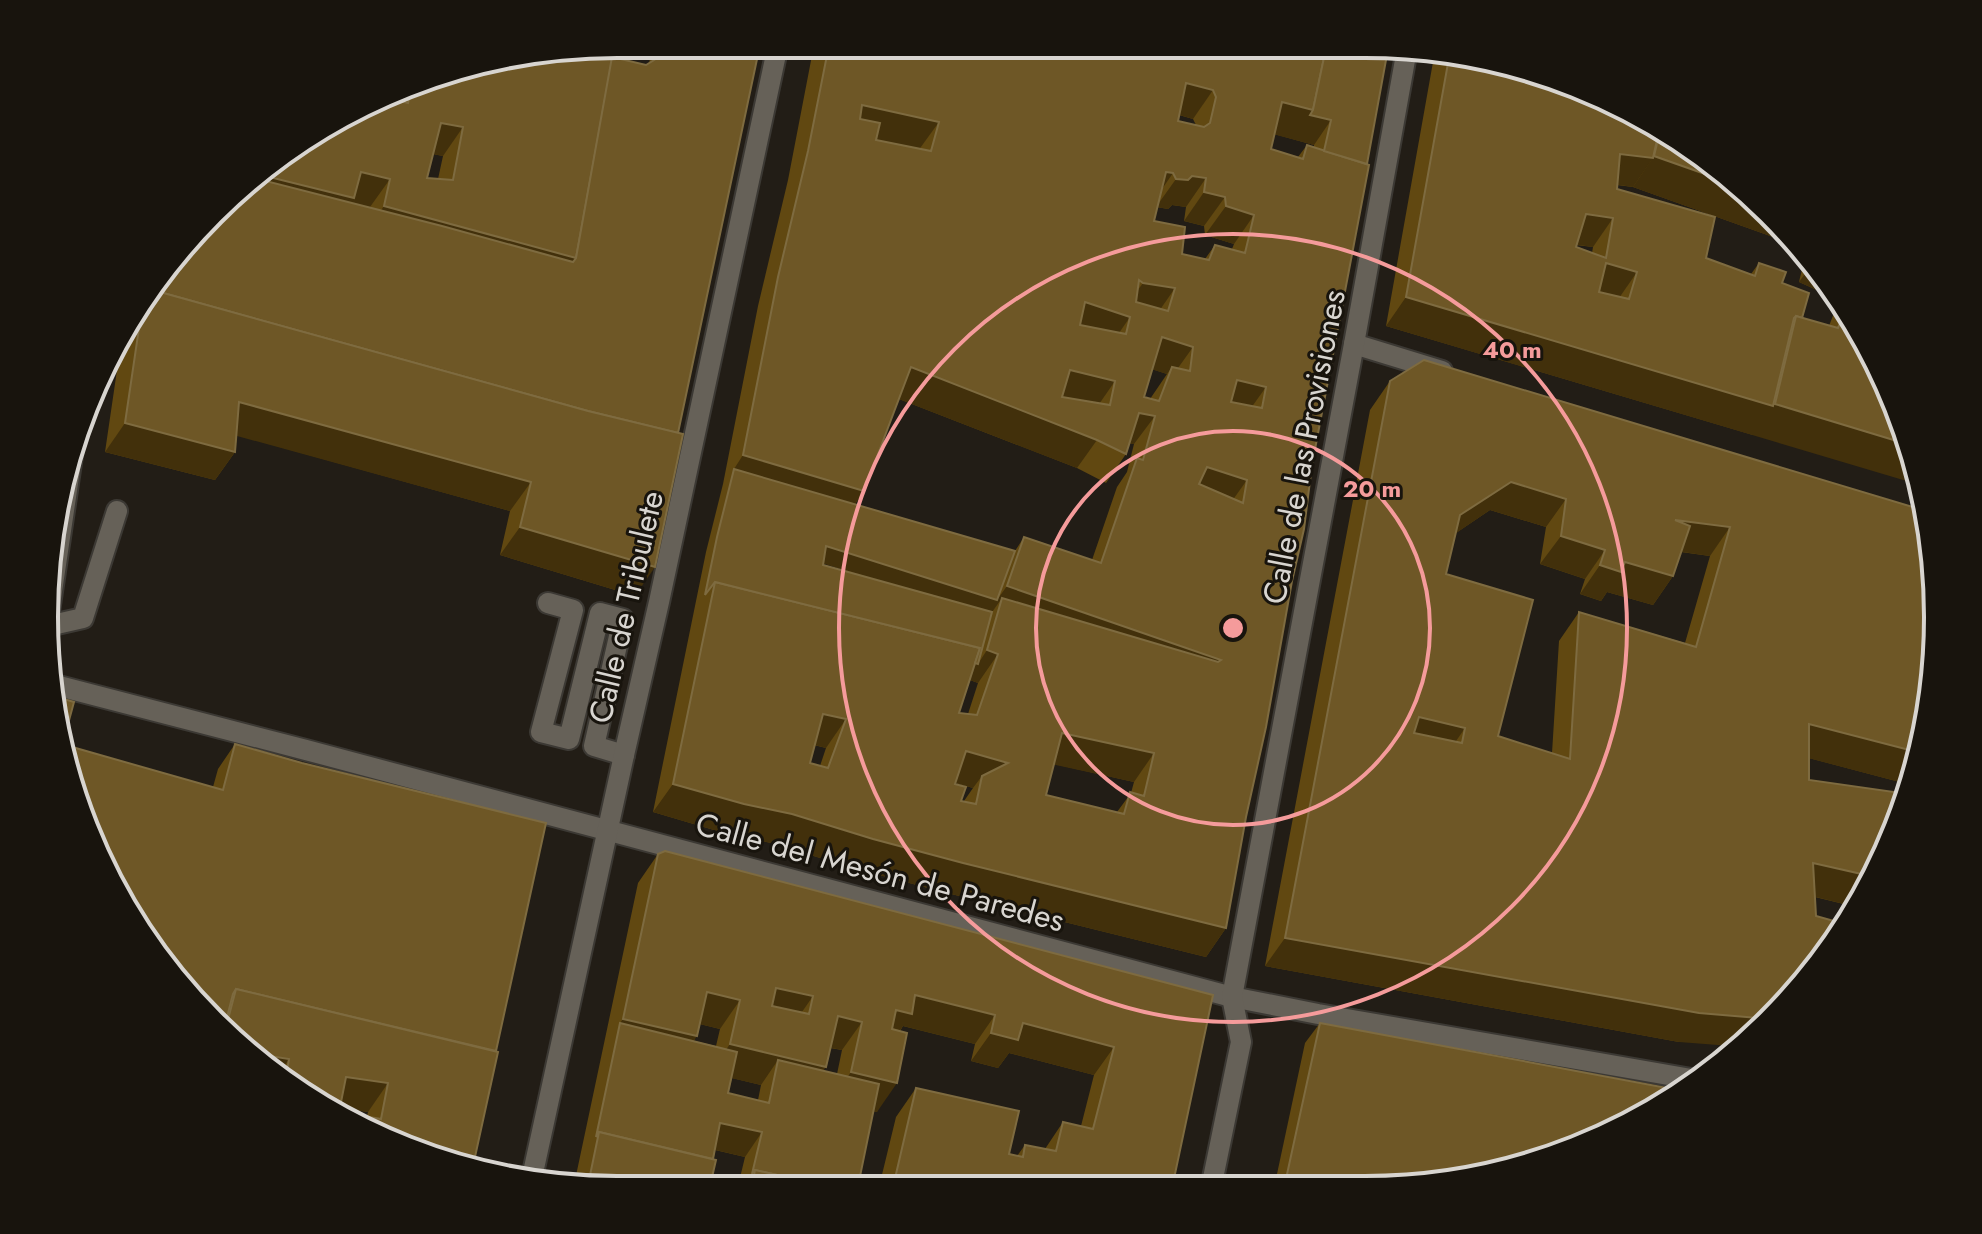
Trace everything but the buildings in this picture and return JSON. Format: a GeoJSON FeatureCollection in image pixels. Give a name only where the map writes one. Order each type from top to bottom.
{"type":"FeatureCollection","features":[{"type":"Feature","properties":{"kind":"street","name":"Calle de Tribulete"},"geometry":{"type":"LineString","coordinates":[[534,1169],[663,587],[775,58]]}},
{"type":"Feature","properties":{"kind":"street","name":"Calle de las Provisiones"},"geometry":{"type":"LineString","coordinates":[[1232,997],[1405,59]]}},
{"type":"Feature","properties":{"kind":"street"},"geometry":{"type":"LineString","coordinates":[[1354,344],[1460,376]]}},
{"type":"Feature","properties":{"kind":"street"},"geometry":{"type":"LineString","coordinates":[[58,626],[83,618],[117,511]]}},
{"type":"Feature","properties":{"kind":"street"},"geometry":{"type":"LineString","coordinates":[[548,603],[573,610],[541,732],[569,739],[600,613],[623,619],[594,746],[624,755]]}},
{"type":"Feature","properties":{"kind":"street","name":"Calle del Mesón de Paredes"},"geometry":{"type":"LineString","coordinates":[[63,687],[1232,997],[1682,1077]]}},
{"type":"Feature","properties":{"kind":"street"},"geometry":{"type":"LineString","coordinates":[[1213,1176],[1241,1042],[1232,997]]}}]}
